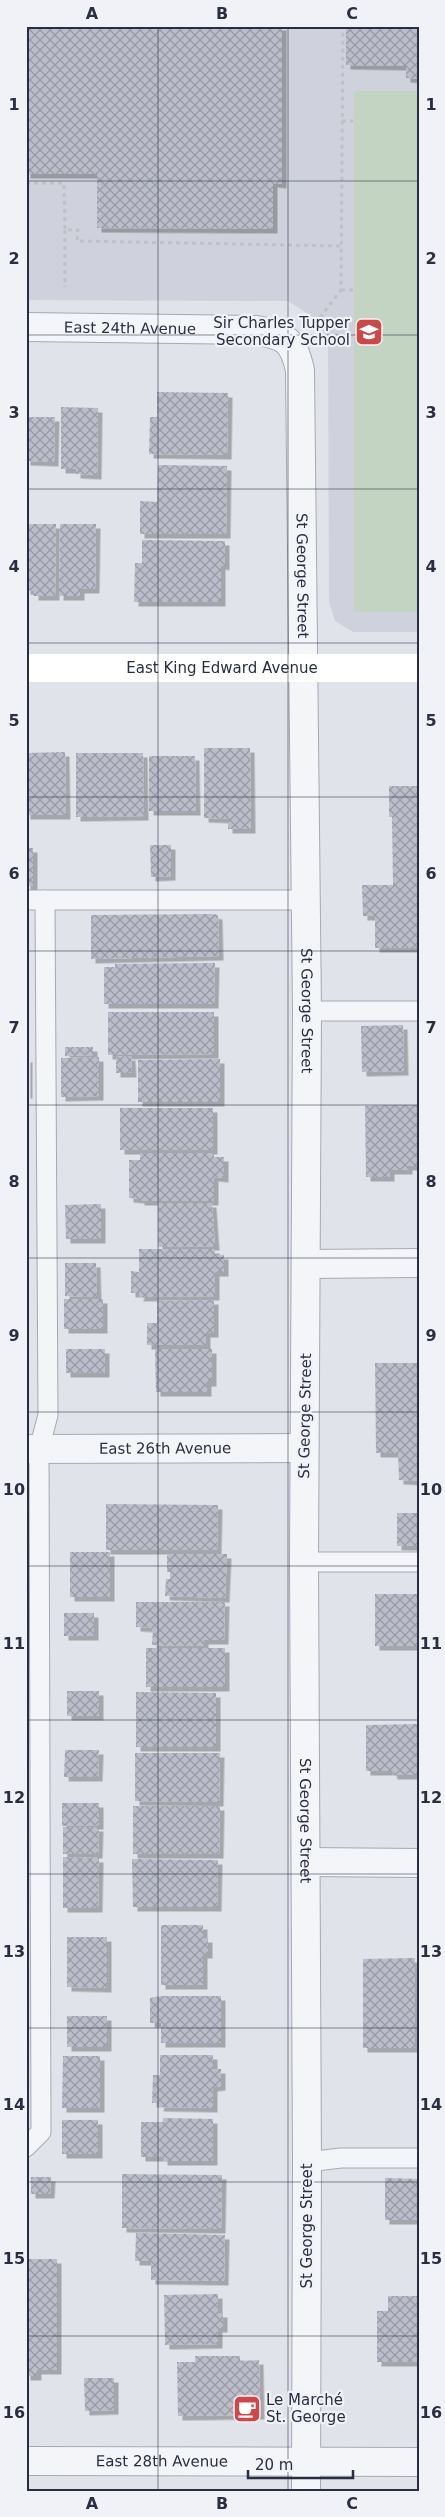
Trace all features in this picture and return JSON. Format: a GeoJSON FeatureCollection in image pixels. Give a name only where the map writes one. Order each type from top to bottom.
{"type":"FeatureCollection","features":[{"type":"Feature","properties":{"kind":"main road","name":"East King Edward Avenue"},"geometry":{"type":"LineString","coordinates":[[26,668],[419,668]]}},
{"type":"Feature","properties":{"kind":"street","name":"East 24th Avenue"},"geometry":{"type":"LineString","coordinates":[[26,327],[256,330],[277,334],[290,342]]}},
{"type":"Feature","properties":{"kind":"street","name":"St George Street"},"geometry":{"type":"LineString","coordinates":[[290,342],[297,355],[300,370],[307,1011],[304,1448],[307,2162],[306,2491]]}},
{"type":"Feature","properties":{"kind":"street"},"geometry":{"type":"LineString","coordinates":[[306,1264],[419,1263]]}},
{"type":"Feature","properties":{"kind":"street","name":"East 26th Avenue"},"geometry":{"type":"LineString","coordinates":[[32,1449],[304,1448]]}},
{"type":"Feature","properties":{"kind":"street"},"geometry":{"type":"LineString","coordinates":[[306,1862],[419,1863]]}},
{"type":"Feature","properties":{"kind":"street","name":"East 28th Avenue"},"geometry":{"type":"LineString","coordinates":[[26,2461],[419,2462]]}},
{"type":"Feature","properties":{"kind":"lane"},"geometry":{"type":"LineString","coordinates":[[26,900],[306,900]]}},
{"type":"Feature","properties":{"kind":"lane"},"geometry":{"type":"LineString","coordinates":[[26,2147],[41,2132],[32,1449],[48,1415],[45,900]]}},
{"type":"Feature","properties":{"kind":"lane"},"geometry":{"type":"LineString","coordinates":[[307,1011],[419,1010]]}},
{"type":"Feature","properties":{"kind":"lane"},"geometry":{"type":"LineString","coordinates":[[304,1562],[419,1562]]}},
{"type":"Feature","properties":{"kind":"lane"},"geometry":{"type":"LineString","coordinates":[[307,2162],[340,2158],[419,2158]]}},
{"type":"Feature","properties":{"kind":"path"},"geometry":{"type":"LineString","coordinates":[[290,342],[317,322],[341,290],[343,26]]}},
{"type":"Feature","properties":{"kind":"path"},"geometry":{"type":"LineString","coordinates":[[342,121],[353,121]]}},
{"type":"Feature","properties":{"kind":"path"},"geometry":{"type":"LineString","coordinates":[[26,183],[64,184],[66,287]]}},
{"type":"Feature","properties":{"kind":"path"},"geometry":{"type":"LineString","coordinates":[[65,230],[78,230],[77,241],[342,246]]}},
{"type":"Feature","properties":{"kind":"path"},"geometry":{"type":"LineString","coordinates":[[341,290],[354,290]]}},
{"type":"Feature","properties":{"kind":"shaded area","name":"Sir Charles Tupper Secondary School"},"geometry":{"type":"Polygon","coordinates":[[[26,26],[419,26],[419,632],[353,632],[335,621],[329,602],[328,348],[311,316],[288,301],[26,300],[26,26]]]}},
{"type":"Feature","properties":{"kind":"green space"},"geometry":{"type":"Polygon","coordinates":[[[354,91],[419,91],[419,612],[354,612],[354,91]]]}},
{"type":"Feature","properties":{"kind":"building"},"geometry":{"type":"Polygon","coordinates":[[[26,26],[282,26],[282,184],[273,183],[273,229],[97,228],[97,174],[26,174],[26,26]]]}},
{"type":"Feature","properties":{"kind":"building"},"geometry":{"type":"Polygon","coordinates":[[[346,26],[419,26],[419,79],[406,78],[406,66],[346,65],[346,26]]]}},
{"type":"Feature","properties":{"kind":"building"},"geometry":{"type":"Polygon","coordinates":[[[157,392],[228,393],[227,455],[149,454],[150,417],[157,417],[157,392]]]}},
{"type":"Feature","properties":{"kind":"building"},"geometry":{"type":"Polygon","coordinates":[[[61,407],[98,408],[97,475],[76,474],[76,469],[61,469],[61,407]]]}},
{"type":"Feature","properties":{"kind":"building"},"geometry":{"type":"Polygon","coordinates":[[[26,417],[55,417],[54,462],[26,461],[26,417]]]}},
{"type":"Feature","properties":{"kind":"building"},"geometry":{"type":"Polygon","coordinates":[[[158,465],[227,466],[226,534],[140,534],[140,501],[157,502],[158,465]]]}},
{"type":"Feature","properties":{"kind":"building"},"geometry":{"type":"Polygon","coordinates":[[[26,524],[56,524],[55,596],[34,596],[34,591],[26,590],[26,524]]]}},
{"type":"Feature","properties":{"kind":"building"},"geometry":{"type":"Polygon","coordinates":[[[60,524],[96,524],[95,589],[80,589],[80,596],[59,596],[60,524]]]}},
{"type":"Feature","properties":{"kind":"building"},"geometry":{"type":"Polygon","coordinates":[[[142,540],[225,541],[225,566],[221,565],[221,602],[134,602],[135,563],[142,563],[142,540]]]}},
{"type":"Feature","properties":{"kind":"building"},"geometry":{"type":"Polygon","coordinates":[[[204,748],[250,748],[251,829],[228,829],[228,819],[204,818],[204,748]]]}},
{"type":"Feature","properties":{"kind":"building"},"geometry":{"type":"Polygon","coordinates":[[[65,752],[66,815],[26,815],[26,753],[65,752]]]}},
{"type":"Feature","properties":{"kind":"building"},"geometry":{"type":"Polygon","coordinates":[[[76,753],[143,753],[144,816],[76,817],[76,753]]]}},
{"type":"Feature","properties":{"kind":"building"},"geometry":{"type":"Polygon","coordinates":[[[149,756],[195,756],[196,811],[149,811],[149,756]]]}},
{"type":"Feature","properties":{"kind":"building"},"geometry":{"type":"Polygon","coordinates":[[[389,786],[419,786],[419,948],[375,948],[375,916],[363,916],[362,885],[393,885],[392,817],[389,817],[389,786]]]}},
{"type":"Feature","properties":{"kind":"building"},"geometry":{"type":"Polygon","coordinates":[[[150,845],[171,845],[171,876],[151,877],[150,845]]]}},
{"type":"Feature","properties":{"kind":"building"},"geometry":{"type":"Polygon","coordinates":[[[26,848],[33,848],[33,886],[26,886],[26,848]]]}},
{"type":"Feature","properties":{"kind":"building"},"geometry":{"type":"Polygon","coordinates":[[[91,915],[218,915],[219,956],[91,959],[91,915]]]}},
{"type":"Feature","properties":{"kind":"building"},"geometry":{"type":"Polygon","coordinates":[[[215,963],[214,1004],[104,1004],[104,967],[115,967],[115,964],[215,963]]]}},
{"type":"Feature","properties":{"kind":"building"},"geometry":{"type":"Polygon","coordinates":[[[108,1012],[214,1012],[214,1054],[108,1055],[108,1012]]]}},
{"type":"Feature","properties":{"kind":"building"},"geometry":{"type":"Polygon","coordinates":[[[403,1025],[404,1071],[362,1072],[361,1026],[403,1025]]]}},
{"type":"Feature","properties":{"kind":"building"},"geometry":{"type":"Polygon","coordinates":[[[65,1047],[93,1047],[93,1055],[65,1056],[65,1047]]]}},
{"type":"Feature","properties":{"kind":"building"},"geometry":{"type":"Polygon","coordinates":[[[131,1056],[132,1073],[116,1073],[116,1057],[131,1056]]]}},
{"type":"Feature","properties":{"kind":"building"},"geometry":{"type":"Polygon","coordinates":[[[99,1057],[99,1096],[61,1097],[61,1058],[99,1057]]]}},
{"type":"Feature","properties":{"kind":"building"},"geometry":{"type":"Polygon","coordinates":[[[26,1058],[28,1058],[28,1094],[26,1094],[26,1058]]]}},
{"type":"Feature","properties":{"kind":"building"},"geometry":{"type":"Polygon","coordinates":[[[220,1059],[220,1102],[138,1102],[138,1060],[220,1059]]]}},
{"type":"Feature","properties":{"kind":"building"},"geometry":{"type":"Polygon","coordinates":[[[419,1105],[419,1166],[408,1166],[408,1170],[390,1170],[390,1177],[366,1177],[365,1106],[419,1105]]]}},
{"type":"Feature","properties":{"kind":"building"},"geometry":{"type":"Polygon","coordinates":[[[120,1108],[213,1108],[213,1150],[120,1150],[120,1108]]]}},
{"type":"Feature","properties":{"kind":"building"},"geometry":{"type":"Polygon","coordinates":[[[140,1153],[214,1153],[214,1157],[224,1157],[224,1178],[214,1177],[214,1201],[140,1201],[140,1199],[129,1198],[129,1160],[140,1160],[140,1153]]]}},
{"type":"Feature","properties":{"kind":"building"},"geometry":{"type":"Polygon","coordinates":[[[158,1203],[212,1203],[215,1246],[158,1247],[158,1203]]]}},
{"type":"Feature","properties":{"kind":"building"},"geometry":{"type":"Polygon","coordinates":[[[101,1204],[101,1239],[66,1239],[65,1205],[101,1204]]]}},
{"type":"Feature","properties":{"kind":"building"},"geometry":{"type":"Polygon","coordinates":[[[139,1249],[215,1249],[215,1255],[224,1255],[224,1272],[215,1272],[215,1296],[139,1297],[140,1293],[131,1293],[131,1271],[139,1272],[139,1249]]]}},
{"type":"Feature","properties":{"kind":"building"},"geometry":{"type":"Polygon","coordinates":[[[65,1263],[96,1263],[97,1297],[65,1296],[65,1263]]]}},
{"type":"Feature","properties":{"kind":"building"},"geometry":{"type":"Polygon","coordinates":[[[64,1299],[103,1299],[103,1329],[64,1329],[64,1299]]]}},
{"type":"Feature","properties":{"kind":"building"},"geometry":{"type":"Polygon","coordinates":[[[214,1300],[214,1333],[206,1333],[206,1345],[147,1345],[147,1323],[157,1323],[157,1301],[214,1300]]]}},
{"type":"Feature","properties":{"kind":"building"},"geometry":{"type":"Polygon","coordinates":[[[66,1349],[105,1349],[105,1373],[66,1373],[66,1349]]]}},
{"type":"Feature","properties":{"kind":"building"},"geometry":{"type":"Polygon","coordinates":[[[155,1349],[212,1349],[212,1382],[207,1382],[207,1392],[156,1392],[155,1349]]]}},
{"type":"Feature","properties":{"kind":"building"},"geometry":{"type":"Polygon","coordinates":[[[375,1363],[419,1363],[419,1481],[399,1480],[398,1453],[376,1453],[375,1363]]]}},
{"type":"Feature","properties":{"kind":"building"},"geometry":{"type":"Polygon","coordinates":[[[106,1504],[218,1505],[217,1550],[106,1550],[106,1504]]]}},
{"type":"Feature","properties":{"kind":"building"},"geometry":{"type":"Polygon","coordinates":[[[397,1513],[419,1513],[419,1546],[397,1546],[397,1513]]]}},
{"type":"Feature","properties":{"kind":"building"},"geometry":{"type":"Polygon","coordinates":[[[70,1552],[110,1552],[110,1597],[70,1597],[70,1552]]]}},
{"type":"Feature","properties":{"kind":"building"},"geometry":{"type":"Polygon","coordinates":[[[167,1554],[227,1554],[225,1598],[165,1596],[166,1579],[170,1579],[170,1572],[167,1572],[167,1554]]]}},
{"type":"Feature","properties":{"kind":"building"},"geometry":{"type":"Polygon","coordinates":[[[375,1594],[419,1594],[419,1646],[375,1646],[375,1594]]]}},
{"type":"Feature","properties":{"kind":"building"},"geometry":{"type":"Polygon","coordinates":[[[136,1602],[225,1602],[224,1640],[204,1640],[204,1646],[152,1645],[153,1628],[136,1627],[136,1602]]]}},
{"type":"Feature","properties":{"kind":"building"},"geometry":{"type":"Polygon","coordinates":[[[64,1613],[94,1613],[94,1636],[64,1636],[64,1613]]]}},
{"type":"Feature","properties":{"kind":"building"},"geometry":{"type":"Polygon","coordinates":[[[146,1648],[225,1648],[225,1687],[146,1687],[146,1648]]]}},
{"type":"Feature","properties":{"kind":"building"},"geometry":{"type":"Polygon","coordinates":[[[67,1691],[99,1691],[99,1716],[67,1716],[67,1691]]]}},
{"type":"Feature","properties":{"kind":"building"},"geometry":{"type":"Polygon","coordinates":[[[136,1692],[216,1693],[216,1747],[136,1747],[136,1692]]]}},
{"type":"Feature","properties":{"kind":"building"},"geometry":{"type":"Polygon","coordinates":[[[419,1724],[419,1775],[393,1775],[392,1771],[366,1771],[366,1725],[419,1724]]]}},
{"type":"Feature","properties":{"kind":"building"},"geometry":{"type":"Polygon","coordinates":[[[65,1750],[99,1750],[98,1777],[64,1777],[65,1750]]]}},
{"type":"Feature","properties":{"kind":"building"},"geometry":{"type":"Polygon","coordinates":[[[135,1753],[220,1753],[219,1802],[135,1801],[135,1753]]]}},
{"type":"Feature","properties":{"kind":"building"},"geometry":{"type":"Polygon","coordinates":[[[62,1803],[99,1803],[99,1825],[62,1826],[62,1803]]]}},
{"type":"Feature","properties":{"kind":"building"},"geometry":{"type":"Polygon","coordinates":[[[133,1806],[220,1806],[219,1854],[133,1854],[133,1806]]]}},
{"type":"Feature","properties":{"kind":"building"},"geometry":{"type":"Polygon","coordinates":[[[63,1827],[99,1827],[98,1854],[63,1854],[63,1827]]]}},
{"type":"Feature","properties":{"kind":"building"},"geometry":{"type":"Polygon","coordinates":[[[63,1857],[99,1858],[98,1908],[63,1908],[63,1857]]]}},
{"type":"Feature","properties":{"kind":"building"},"geometry":{"type":"Polygon","coordinates":[[[132,1859],[218,1860],[217,1907],[133,1907],[132,1859]]]}},
{"type":"Feature","properties":{"kind":"building"},"geometry":{"type":"Polygon","coordinates":[[[26,1867],[29,1867],[29,1917],[26,1917],[26,1867]]]}},
{"type":"Feature","properties":{"kind":"building"},"geometry":{"type":"Polygon","coordinates":[[[161,1925],[203,1925],[203,1938],[208,1938],[208,1954],[203,1954],[203,1985],[161,1985],[161,1925]]]}},
{"type":"Feature","properties":{"kind":"building"},"geometry":{"type":"Polygon","coordinates":[[[67,1937],[107,1937],[107,1988],[67,1987],[67,1937]]]}},
{"type":"Feature","properties":{"kind":"building"},"geometry":{"type":"Polygon","coordinates":[[[415,1958],[415,2048],[363,2048],[363,1959],[415,1958]]]}},
{"type":"Feature","properties":{"kind":"building"},"geometry":{"type":"Polygon","coordinates":[[[161,1996],[221,1996],[221,2043],[161,2043],[161,2023],[150,2023],[150,1998],[161,1996]]]}},
{"type":"Feature","properties":{"kind":"building"},"geometry":{"type":"Polygon","coordinates":[[[67,2016],[107,2016],[107,2047],[67,2047],[67,2016]]]}},
{"type":"Feature","properties":{"kind":"building"},"geometry":{"type":"Polygon","coordinates":[[[160,2055],[213,2055],[213,2069],[221,2069],[221,2086],[213,2087],[213,2108],[159,2107],[160,2103],[152,2103],[153,2075],[160,2075],[160,2055]]]}},
{"type":"Feature","properties":{"kind":"building"},"geometry":{"type":"Polygon","coordinates":[[[63,2056],[100,2056],[100,2108],[62,2108],[63,2056]]]}},
{"type":"Feature","properties":{"kind":"building"},"geometry":{"type":"Polygon","coordinates":[[[163,2118],[213,2119],[213,2161],[163,2161],[163,2157],[141,2157],[141,2122],[163,2122],[163,2118]]]}},
{"type":"Feature","properties":{"kind":"building"},"geometry":{"type":"Polygon","coordinates":[[[62,2120],[98,2120],[98,2154],[62,2154],[62,2120]]]}},
{"type":"Feature","properties":{"kind":"building"},"geometry":{"type":"Polygon","coordinates":[[[122,2174],[222,2175],[221,2229],[122,2228],[122,2174]]]}},
{"type":"Feature","properties":{"kind":"building"},"geometry":{"type":"Polygon","coordinates":[[[31,2177],[51,2177],[50,2194],[31,2194],[31,2177]]]}},
{"type":"Feature","properties":{"kind":"building"},"geometry":{"type":"Polygon","coordinates":[[[385,2178],[419,2179],[419,2220],[385,2220],[385,2178]]]}},
{"type":"Feature","properties":{"kind":"building"},"geometry":{"type":"Polygon","coordinates":[[[136,2233],[225,2235],[224,2281],[151,2280],[151,2261],[135,2261],[136,2233]]]}},
{"type":"Feature","properties":{"kind":"building"},"geometry":{"type":"Polygon","coordinates":[[[26,2259],[57,2259],[57,2370],[37,2370],[37,2376],[26,2376],[26,2259]]]}},
{"type":"Feature","properties":{"kind":"building"},"geometry":{"type":"Polygon","coordinates":[[[218,2294],[218,2313],[223,2313],[223,2328],[218,2328],[218,2344],[165,2345],[164,2295],[218,2294]]]}},
{"type":"Feature","properties":{"kind":"building"},"geometry":{"type":"Polygon","coordinates":[[[388,2296],[419,2296],[419,2362],[377,2362],[377,2311],[388,2311],[388,2296]]]}},
{"type":"Feature","properties":{"kind":"building"},"geometry":{"type":"Polygon","coordinates":[[[195,2356],[240,2356],[240,2361],[259,2360],[260,2415],[178,2416],[177,2362],[195,2362],[195,2356]]]}},
{"type":"Feature","properties":{"kind":"building"},"geometry":{"type":"Polygon","coordinates":[[[84,2378],[114,2378],[114,2410],[85,2411],[84,2378]]]}},
{"type":"Feature","properties":{"kind":"place","name":"Sir Charles Tupper Secondary School"},"geometry":{"type":"Point","coordinates":[369,332]}},
{"type":"Feature","properties":{"kind":"place","name":"Le Marché St. George"},"geometry":{"type":"Point","coordinates":[247,2409]}}]}
